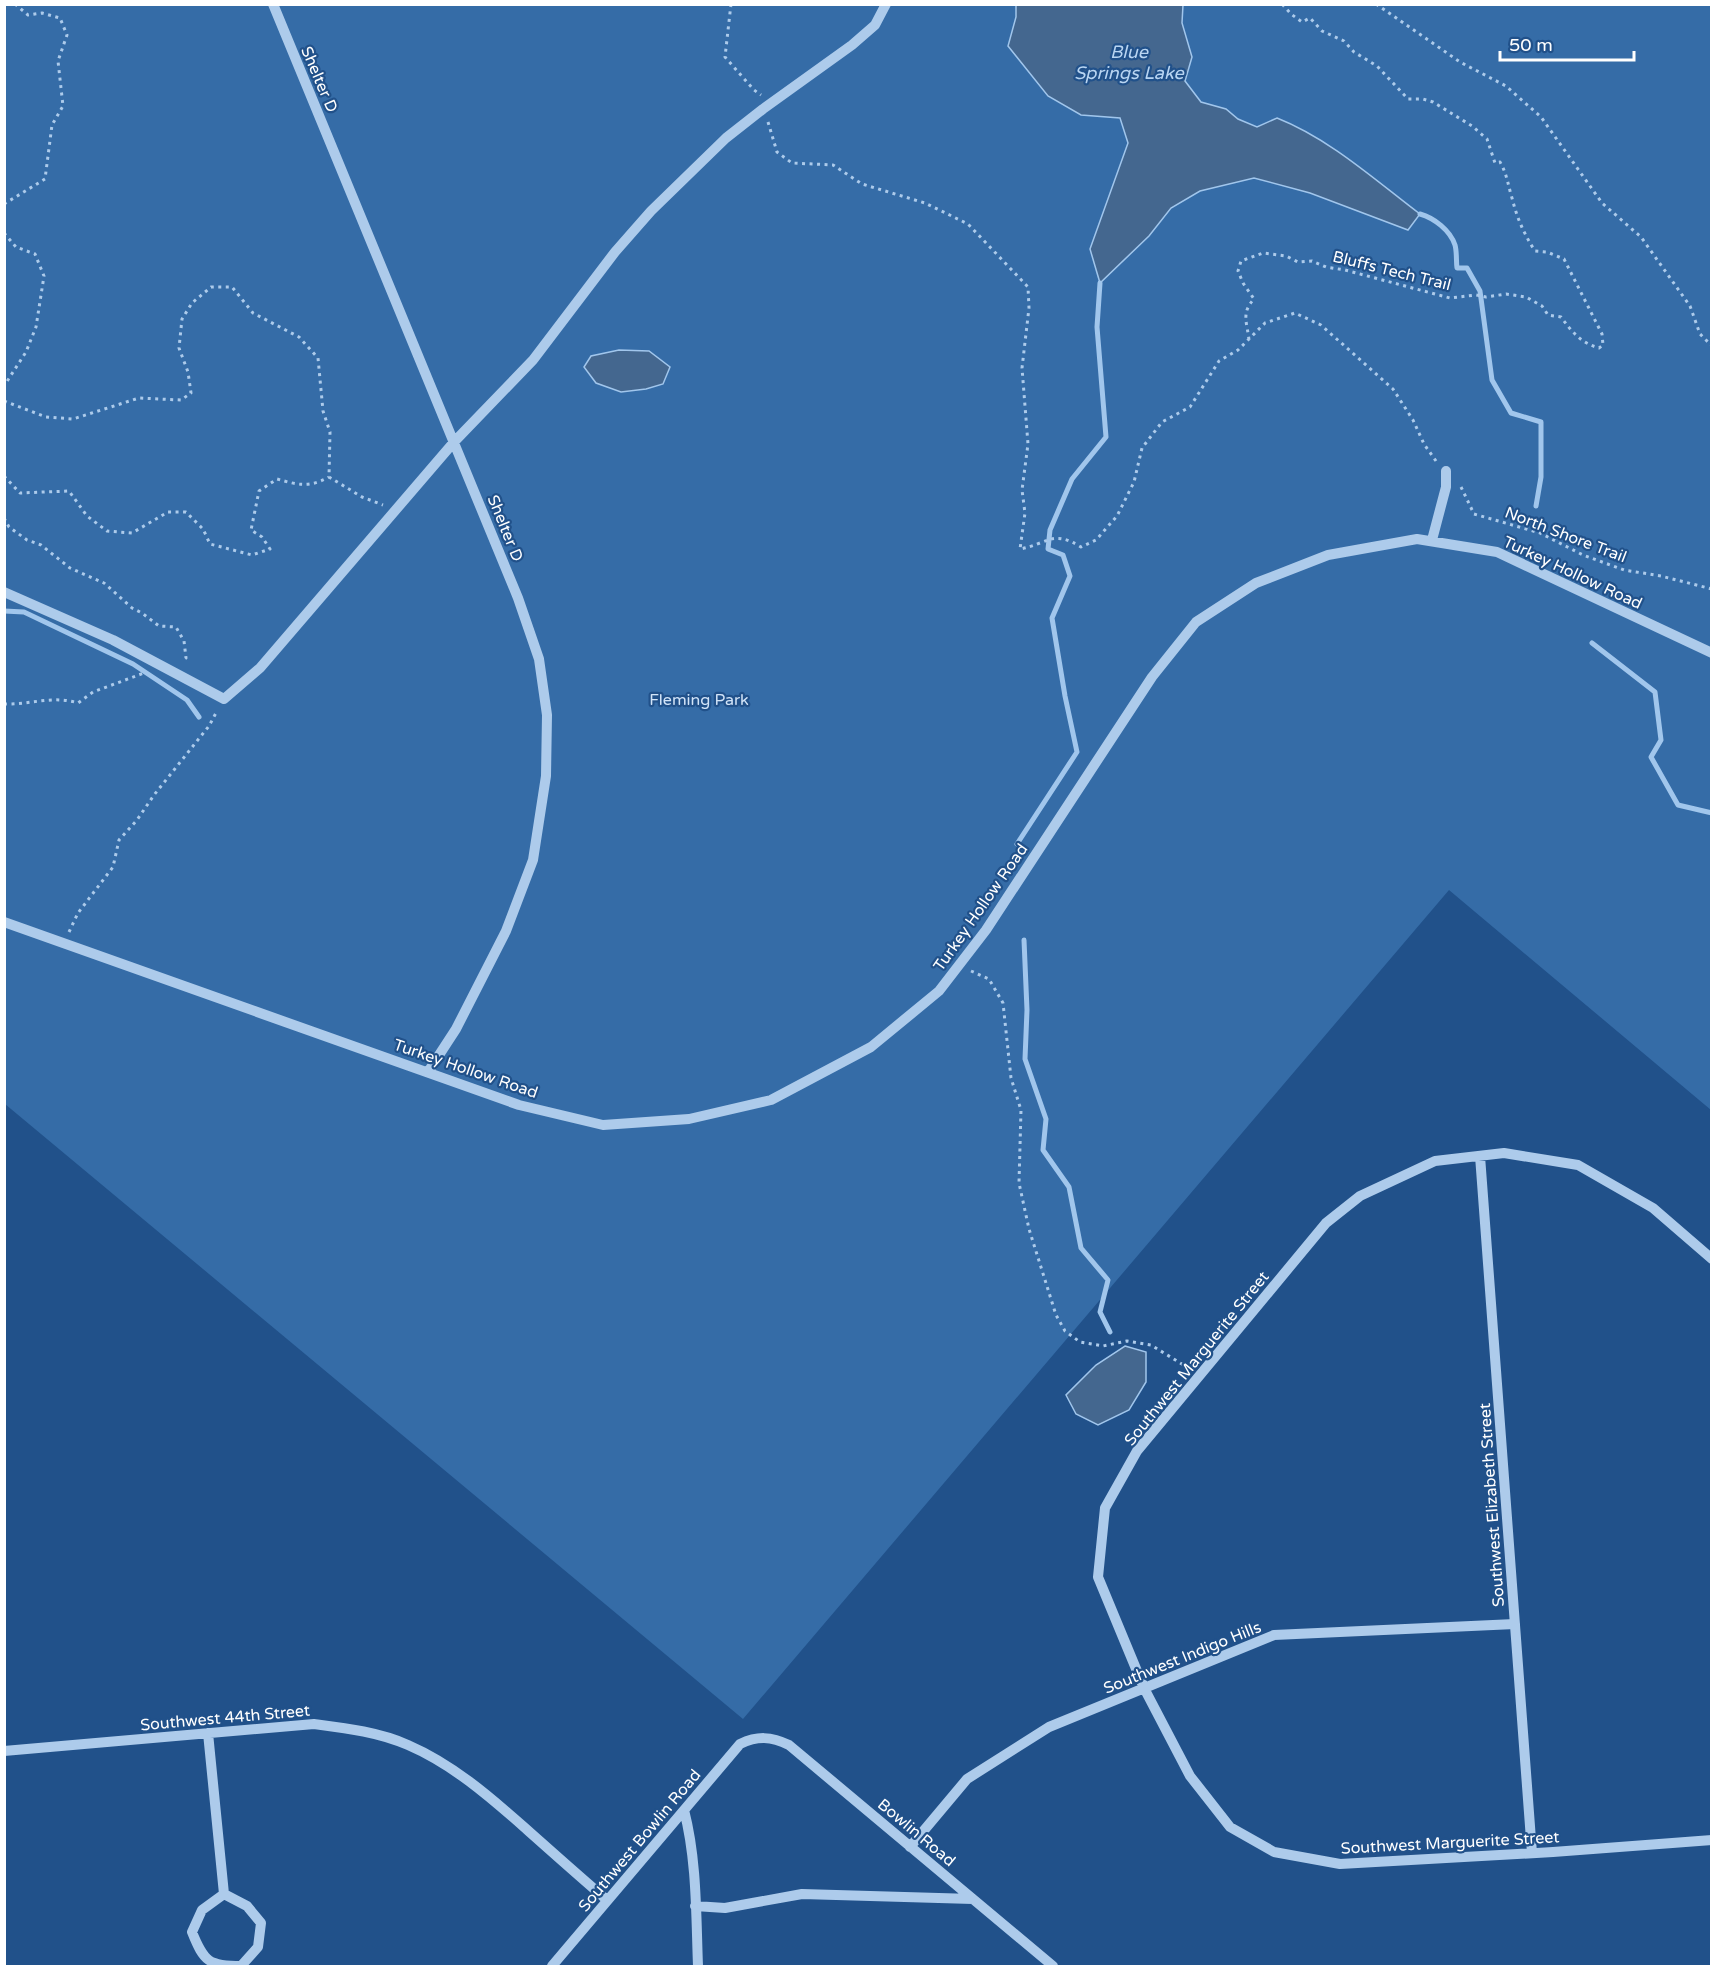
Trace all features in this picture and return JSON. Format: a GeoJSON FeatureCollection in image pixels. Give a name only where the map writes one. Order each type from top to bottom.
{"type":"FeatureCollection","features":[{"type":"Feature","properties":{"kind":"street","name":"Shelter D"},"geometry":{"type":"LineString","coordinates":[[273,4],[518,598],[539,659],[547,715],[546,776],[533,860],[506,931],[456,1029],[428,1072]]}},
{"type":"Feature","properties":{"kind":"street"},"geometry":{"type":"LineString","coordinates":[[4,592],[113,640],[224,699],[260,668],[454,442],[533,360],[615,252],[651,211],[726,138],[852,45],[874,25],[886,4]]}},
{"type":"Feature","properties":{"kind":"street"},"geometry":{"type":"LineString","coordinates":[[1432,540],[1446,487],[1446,471]]}},
{"type":"Feature","properties":{"kind":"street","name":"Turkey Hollow Road"},"geometry":{"type":"LineString","coordinates":[[4,922],[519,1105],[603,1125],[689,1119],[771,1100],[871,1047],[939,991],[986,930],[1152,678],[1196,622],[1256,583],[1328,555],[1417,539],[1432,540],[1497,552],[1712,653]]}},
{"type":"Feature","properties":{"kind":"street","name":"Southwest Marguerite Street"},"geometry":{"type":"LineString","coordinates":[[1712,1259],[1653,1208],[1578,1166],[1504,1153],[1435,1161],[1360,1196],[1326,1223],[1137,1451],[1105,1508],[1098,1577],[1144,1688],[1190,1776],[1230,1827],[1274,1852],[1340,1864],[1712,1840]]}},
{"type":"Feature","properties":{"kind":"street","name":"Southwest Elizabeth Street"},"geometry":{"type":"LineString","coordinates":[[1480,1156],[1532,1853]]}},
{"type":"Feature","properties":{"kind":"street","name":"Southwest Indigo Hills"},"geometry":{"type":"LineString","coordinates":[[910,1847],[967,1779],[1049,1727],[1274,1635],[1515,1624]]}},
{"type":"Feature","properties":{"kind":"street","name":"Southwest 44th Street"},"geometry":{"type":"LineString","coordinates":[[4,1751],[314,1724],[341,1727],[407,1744],[436,1760],[487,1794],[607,1900]]}},
{"type":"Feature","properties":{"kind":"street"},"geometry":{"type":"LineString","coordinates":[[208,1733],[224,1894]]}},
{"type":"Feature","properties":{"kind":"street","name":"Bowlin Road"},"geometry":{"type":"LineString","coordinates":[[753,1738],[775,1738],[789,1745],[973,1899],[1046,1964]]}},
{"type":"Feature","properties":{"kind":"street","name":"Southwest Bowlin Road"},"geometry":{"type":"LineString","coordinates":[[552,1966],[740,1744],[753,1738]]}},
{"type":"Feature","properties":{"kind":"street"},"geometry":{"type":"LineString","coordinates":[[684,1810],[689,1831],[698,1966]]}},
{"type":"Feature","properties":{"kind":"street"},"geometry":{"type":"LineString","coordinates":[[224,1894],[247,1906],[261,1923],[258,1947],[241,1966],[219,1966],[201,1953],[192,1932],[202,1910],[224,1894]]}},
{"type":"Feature","properties":{"kind":"street"},"geometry":{"type":"LineString","coordinates":[[695,1906],[725,1908],[802,1894],[973,1899]]}},
{"type":"Feature","properties":{"kind":"path"},"geometry":{"type":"LineString","coordinates":[[4,204],[45,179],[52,125],[63,106],[58,61],[67,34],[60,18],[42,13],[28,15],[15,4]]}},
{"type":"Feature","properties":{"kind":"path","name":"North Shore Trail"},"geometry":{"type":"LineString","coordinates":[[731,4],[725,57],[762,96],[763,109],[777,152],[792,163],[832,165],[862,184],[925,203],[968,224],[1028,287],[1029,308],[1022,368],[1028,444],[1022,490],[1025,513],[1020,549],[1034,546],[1049,538],[1068,539],[1081,547],[1096,540],[1117,516],[1134,482],[1142,448],[1162,422],[1190,407],[1219,361],[1238,350],[1265,323],[1295,313],[1321,325],[1393,389],[1437,464],[1458,480],[1474,514],[1540,533],[1583,555],[1624,570],[1661,576],[1712,589]]}},
{"type":"Feature","properties":{"kind":"path","name":"Bluffs Tech Trail"},"geometry":{"type":"LineString","coordinates":[[1249,340],[1245,318],[1246,307],[1254,299],[1243,283],[1238,270],[1241,261],[1263,253],[1286,256],[1298,262],[1312,261],[1326,267],[1450,298],[1506,294],[1526,297],[1542,306],[1548,315],[1561,317],[1574,335],[1589,346],[1599,348],[1603,345],[1602,334],[1564,260],[1547,252],[1536,251],[1523,232],[1510,194],[1506,172],[1500,162],[1495,163],[1487,139],[1472,126],[1433,102],[1408,99],[1377,66],[1354,52],[1344,41],[1322,31],[1310,18],[1302,22],[1282,4]]}},
{"type":"Feature","properties":{"kind":"path"},"geometry":{"type":"LineString","coordinates":[[1376,4],[1460,62],[1506,86],[1541,117],[1602,203],[1641,237],[1690,306],[1700,334],[1712,346]]}},
{"type":"Feature","properties":{"kind":"path"},"geometry":{"type":"LineString","coordinates":[[4,233],[16,247],[34,254],[44,276],[36,327],[26,352],[4,386]]}},
{"type":"Feature","properties":{"kind":"path"},"geometry":{"type":"LineString","coordinates":[[4,401],[46,417],[73,419],[139,398],[181,400],[191,393],[188,372],[178,348],[182,320],[192,303],[211,287],[232,287],[253,313],[299,338],[318,358],[323,411],[330,432],[329,477]]}},
{"type":"Feature","properties":{"kind":"path"},"geometry":{"type":"LineString","coordinates":[[4,476],[20,492],[69,491],[87,516],[107,531],[132,533],[168,512],[186,512],[203,529],[210,544],[252,555],[270,549],[262,537],[251,530],[259,491],[277,480],[299,485],[317,484],[329,477]]}},
{"type":"Feature","properties":{"kind":"path"},"geometry":{"type":"LineString","coordinates":[[329,477],[362,497],[396,510]]}},
{"type":"Feature","properties":{"kind":"path"},"geometry":{"type":"LineString","coordinates":[[64,943],[78,913],[113,867],[118,840],[137,820],[209,726],[224,699]]}},
{"type":"Feature","properties":{"kind":"path"},"geometry":{"type":"LineString","coordinates":[[958,966],[989,979],[1003,1003],[1011,1078],[1021,1110],[1019,1183],[1035,1249],[1056,1315],[1065,1331],[1080,1342],[1103,1347],[1127,1341],[1151,1345],[1200,1375]]}},
{"type":"Feature","properties":{"kind":"green space","name":"Fleming Park"},"geometry":{"type":"Polygon","coordinates":[[[4,5],[1711,5],[1711,1110],[1449,890],[743,1719],[5,1104],[4,5]]]}},
{"type":"Feature","properties":{"kind":"water","name":"Blue Springs Lake"},"geometry":{"type":"Polygon","coordinates":[[[1016,5],[1183,5],[1182,23],[1192,57],[1185,81],[1201,102],[1226,109],[1238,119],[1257,127],[1277,118],[1297,127],[1352,161],[1420,214],[1408,230],[1310,193],[1254,178],[1200,191],[1171,208],[1149,236],[1100,283],[1090,249],[1128,143],[1120,118],[1081,115],[1048,96],[1008,46],[1016,17],[1016,5]]]}},
{"type":"Feature","properties":{"kind":"water"},"geometry":{"type":"Polygon","coordinates":[[[619,350],[649,351],[670,367],[663,384],[621,392],[596,383],[584,367],[591,356],[619,350]]]}},
{"type":"Feature","properties":{"kind":"water"},"geometry":{"type":"Polygon","coordinates":[[[1125,1346],[1146,1352],[1146,1382],[1129,1410],[1098,1425],[1076,1414],[1066,1395],[1096,1365],[1125,1346]]]}},
{"type":"Feature","properties":{"kind":"waterway"},"geometry":{"type":"LineString","coordinates":[[1420,214],[1431,218],[1449,234],[1456,248],[1457,268],[1467,268],[1480,291],[1492,380],[1511,413],[1541,422],[1541,477],[1536,506]]}},
{"type":"Feature","properties":{"kind":"waterway"},"geometry":{"type":"LineString","coordinates":[[1017,844],[1077,752],[1052,618],[1070,576],[1063,555],[1048,549],[1050,530],[1072,479],[1106,437],[1097,327],[1100,283]]}},
{"type":"Feature","properties":{"kind":"waterway"},"geometry":{"type":"LineString","coordinates":[[4,611],[24,612],[133,664],[187,700],[199,717]]}},
{"type":"Feature","properties":{"kind":"waterway"},"geometry":{"type":"LineString","coordinates":[[1592,643],[1655,692],[1661,740],[1651,757],[1678,805],[1712,813]]}},
{"type":"Feature","properties":{"kind":"waterway"},"geometry":{"type":"LineString","coordinates":[[1024,940],[1027,1010],[1025,1059],[1046,1119],[1043,1150],[1069,1187],[1081,1248],[1108,1280],[1100,1312],[1110,1332]]}}]}
